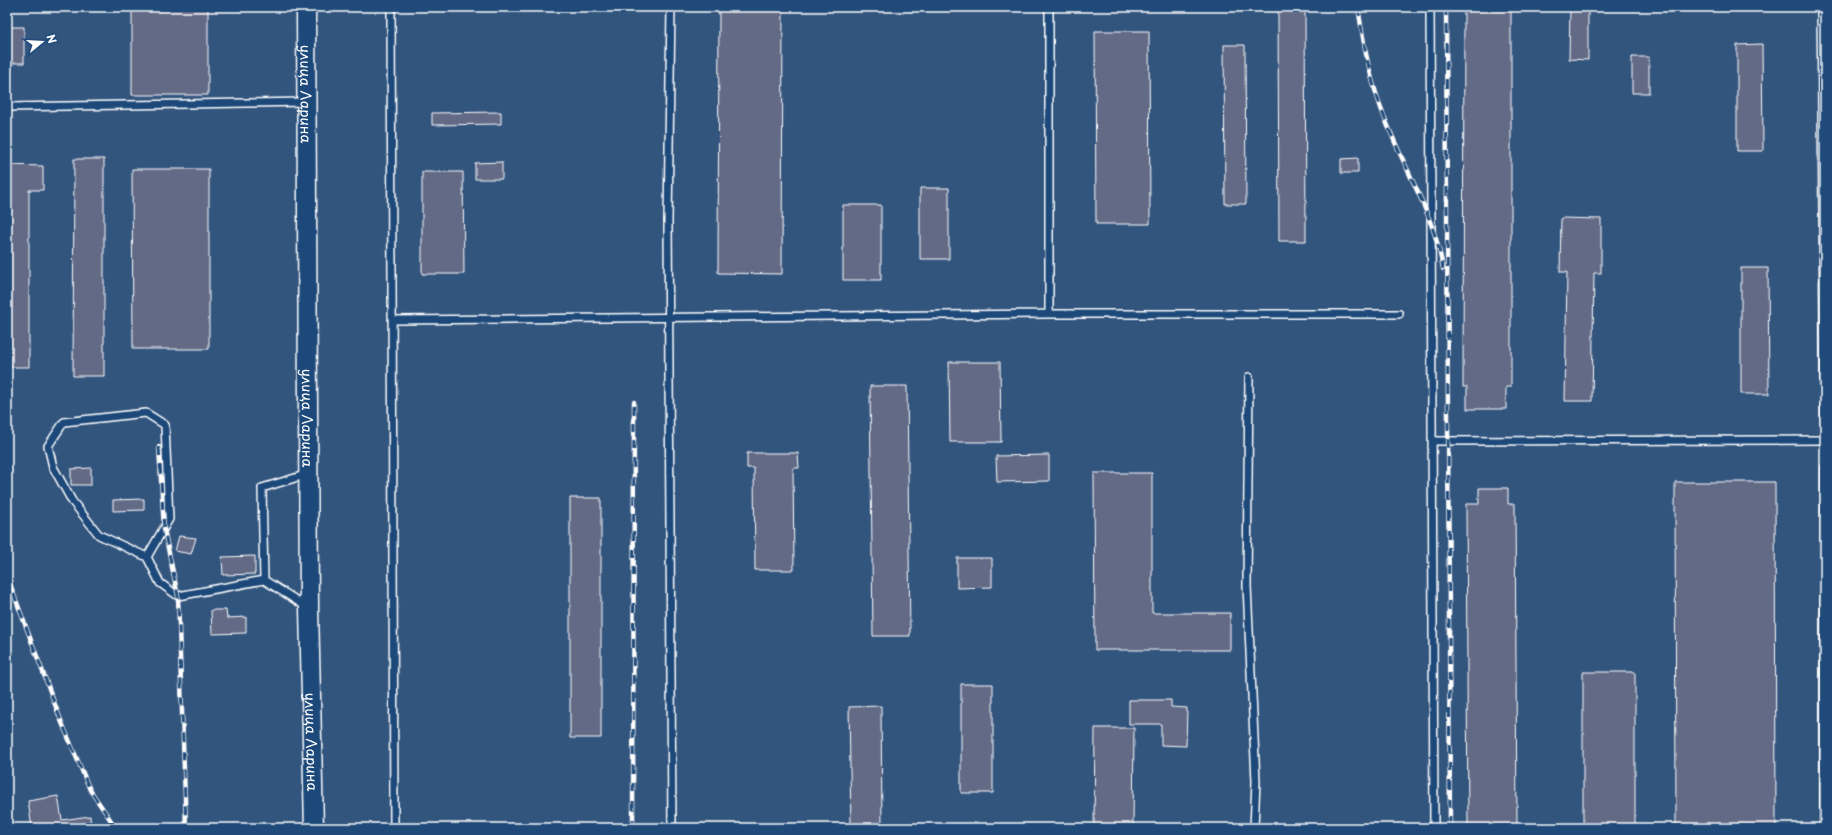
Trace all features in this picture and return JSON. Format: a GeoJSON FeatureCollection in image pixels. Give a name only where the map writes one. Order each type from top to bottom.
{"type":"FeatureCollection","features":[{"type":"Feature","properties":{"kind":"street","name":"улица Ларина"},"geometry":{"type":"LineString","coordinates":[[306,7],[309,608],[314,828]]}},
{"type":"Feature","properties":{"kind":"lane"},"geometry":{"type":"LineString","coordinates":[[391,7],[394,828]]}},
{"type":"Feature","properties":{"kind":"lane"},"geometry":{"type":"LineString","coordinates":[[671,7],[669,316],[672,828]]}},
{"type":"Feature","properties":{"kind":"lane"},"geometry":{"type":"LineString","coordinates":[[1048,7],[1049,314]]}},
{"type":"Feature","properties":{"kind":"lane"},"geometry":{"type":"LineString","coordinates":[[1430,7],[1434,828]]}},
{"type":"Feature","properties":{"kind":"lane"},"geometry":{"type":"LineString","coordinates":[[1821,7],[1825,423]]}},
{"type":"Feature","properties":{"kind":"lane"},"geometry":{"type":"LineString","coordinates":[[7,107],[306,102]]}},
{"type":"Feature","properties":{"kind":"lane"},"geometry":{"type":"LineString","coordinates":[[392,320],[669,316],[1399,314]]}},
{"type":"Feature","properties":{"kind":"lane"},"geometry":{"type":"LineString","coordinates":[[1249,376],[1247,586],[1256,781],[1254,828]]}},
{"type":"Feature","properties":{"kind":"lane"},"geometry":{"type":"LineString","coordinates":[[147,557],[169,519],[165,425],[146,413],[64,422],[48,446],[53,467],[72,501],[99,535],[147,557],[160,583],[178,596],[264,580],[309,608]]}},
{"type":"Feature","properties":{"kind":"lane"},"geometry":{"type":"LineString","coordinates":[[1432,441],[1825,440]]}},
{"type":"Feature","properties":{"kind":"lane"},"geometry":{"type":"LineString","coordinates":[[1824,828],[1825,467]]}},
{"type":"Feature","properties":{"kind":"lane"},"geometry":{"type":"LineString","coordinates":[[264,580],[262,488],[308,474]]}},
{"type":"Feature","properties":{"kind":"shaded area"},"geometry":{"type":"Polygon","coordinates":[[[7,7],[1825,7],[1825,828],[7,828],[7,7]]]}},
{"type":"Feature","properties":{"kind":"building"},"geometry":{"type":"Polygon","coordinates":[[[132,7],[208,7],[208,95],[132,95],[132,7]]]}},
{"type":"Feature","properties":{"kind":"building"},"geometry":{"type":"Polygon","coordinates":[[[719,7],[783,7],[782,274],[718,273],[719,7]]]}},
{"type":"Feature","properties":{"kind":"building"},"geometry":{"type":"Polygon","coordinates":[[[1278,7],[1305,7],[1306,241],[1279,241],[1278,7]]]}},
{"type":"Feature","properties":{"kind":"building"},"geometry":{"type":"Polygon","coordinates":[[[1464,7],[1511,7],[1511,387],[1506,387],[1506,409],[1467,409],[1467,387],[1463,387],[1464,7]]]}},
{"type":"Feature","properties":{"kind":"building"},"geometry":{"type":"Polygon","coordinates":[[[1570,7],[1588,8],[1588,60],[1569,59],[1570,7]]]}},
{"type":"Feature","properties":{"kind":"building"},"geometry":{"type":"Polygon","coordinates":[[[7,27],[24,27],[24,63],[7,63],[7,27]]]}},
{"type":"Feature","properties":{"kind":"building"},"geometry":{"type":"Polygon","coordinates":[[[1095,31],[1149,31],[1150,224],[1096,224],[1095,31]]]}},
{"type":"Feature","properties":{"kind":"building"},"geometry":{"type":"Polygon","coordinates":[[[1762,44],[1763,151],[1737,151],[1737,45],[1762,44]]]}},
{"type":"Feature","properties":{"kind":"building"},"geometry":{"type":"Polygon","coordinates":[[[1224,45],[1245,45],[1246,204],[1225,204],[1224,45]]]}},
{"type":"Feature","properties":{"kind":"building"},"geometry":{"type":"Polygon","coordinates":[[[1632,57],[1649,57],[1649,93],[1632,93],[1632,57]]]}},
{"type":"Feature","properties":{"kind":"building"},"geometry":{"type":"Polygon","coordinates":[[[501,112],[501,124],[432,125],[432,113],[501,112]]]}},
{"type":"Feature","properties":{"kind":"building"},"geometry":{"type":"Polygon","coordinates":[[[1358,158],[1358,173],[1341,173],[1341,159],[1358,158]]]}},
{"type":"Feature","properties":{"kind":"building"},"geometry":{"type":"Polygon","coordinates":[[[74,159],[104,159],[104,376],[73,376],[74,159]]]}},
{"type":"Feature","properties":{"kind":"building"},"geometry":{"type":"Polygon","coordinates":[[[502,162],[502,179],[475,179],[475,163],[502,162]]]}},
{"type":"Feature","properties":{"kind":"building"},"geometry":{"type":"Polygon","coordinates":[[[7,165],[43,166],[43,190],[29,190],[29,367],[7,367],[7,165]]]}},
{"type":"Feature","properties":{"kind":"building"},"geometry":{"type":"Polygon","coordinates":[[[132,169],[209,169],[209,349],[133,349],[132,169]]]}},
{"type":"Feature","properties":{"kind":"building"},"geometry":{"type":"Polygon","coordinates":[[[422,172],[463,172],[464,274],[422,274],[422,172]]]}},
{"type":"Feature","properties":{"kind":"building"},"geometry":{"type":"Polygon","coordinates":[[[920,188],[949,188],[949,259],[920,259],[920,188]]]}},
{"type":"Feature","properties":{"kind":"building"},"geometry":{"type":"Polygon","coordinates":[[[843,205],[881,205],[881,280],[843,280],[843,205]]]}},
{"type":"Feature","properties":{"kind":"building"},"geometry":{"type":"Polygon","coordinates":[[[1561,218],[1601,219],[1601,273],[1594,273],[1592,401],[1565,401],[1567,272],[1560,272],[1561,218]]]}},
{"type":"Feature","properties":{"kind":"building"},"geometry":{"type":"Polygon","coordinates":[[[1741,268],[1768,268],[1769,394],[1741,394],[1741,268]]]}},
{"type":"Feature","properties":{"kind":"building"},"geometry":{"type":"Polygon","coordinates":[[[949,362],[1000,362],[1001,442],[950,442],[949,362]]]}},
{"type":"Feature","properties":{"kind":"building"},"geometry":{"type":"Polygon","coordinates":[[[870,386],[907,386],[910,636],[873,636],[870,386]]]}},
{"type":"Feature","properties":{"kind":"building"},"geometry":{"type":"Polygon","coordinates":[[[747,453],[798,453],[799,468],[793,468],[794,570],[755,570],[754,468],[747,468],[747,453]]]}},
{"type":"Feature","properties":{"kind":"building"},"geometry":{"type":"Polygon","coordinates":[[[1049,455],[1049,481],[997,482],[996,456],[1049,455]]]}},
{"type":"Feature","properties":{"kind":"building"},"geometry":{"type":"Polygon","coordinates":[[[91,468],[91,485],[71,485],[71,469],[91,468]]]}},
{"type":"Feature","properties":{"kind":"building"},"geometry":{"type":"Polygon","coordinates":[[[1094,473],[1152,473],[1152,613],[1230,613],[1230,650],[1095,650],[1094,473]]]}},
{"type":"Feature","properties":{"kind":"building"},"geometry":{"type":"Polygon","coordinates":[[[1675,482],[1775,482],[1776,828],[1676,828],[1675,482]]]}},
{"type":"Feature","properties":{"kind":"building"},"geometry":{"type":"Polygon","coordinates":[[[1479,488],[1508,488],[1508,504],[1515,504],[1517,828],[1468,828],[1466,504],[1479,504],[1479,488]]]}},
{"type":"Feature","properties":{"kind":"building"},"geometry":{"type":"Polygon","coordinates":[[[570,498],[601,498],[601,738],[570,738],[570,498]]]}},
{"type":"Feature","properties":{"kind":"building"},"geometry":{"type":"Polygon","coordinates":[[[144,499],[144,510],[113,511],[113,500],[144,499]]]}},
{"type":"Feature","properties":{"kind":"building"},"geometry":{"type":"Polygon","coordinates":[[[179,536],[196,538],[191,554],[175,551],[179,536]]]}},
{"type":"Feature","properties":{"kind":"building"},"geometry":{"type":"Polygon","coordinates":[[[255,556],[255,574],[223,575],[222,557],[255,556]]]}},
{"type":"Feature","properties":{"kind":"building"},"geometry":{"type":"Polygon","coordinates":[[[957,558],[992,558],[992,587],[957,588],[957,558]]]}},
{"type":"Feature","properties":{"kind":"building"},"geometry":{"type":"Polygon","coordinates":[[[211,610],[226,610],[227,618],[246,617],[246,633],[212,634],[211,610]]]}},
{"type":"Feature","properties":{"kind":"building"},"geometry":{"type":"Polygon","coordinates":[[[1583,672],[1635,672],[1635,828],[1583,828],[1583,672]]]}},
{"type":"Feature","properties":{"kind":"building"},"geometry":{"type":"Polygon","coordinates":[[[961,684],[993,684],[993,793],[961,793],[961,684]]]}},
{"type":"Feature","properties":{"kind":"building"},"geometry":{"type":"Polygon","coordinates":[[[1129,700],[1171,700],[1171,707],[1187,708],[1186,746],[1161,745],[1161,724],[1129,724],[1129,700]]]}},
{"type":"Feature","properties":{"kind":"building"},"geometry":{"type":"Polygon","coordinates":[[[881,706],[882,828],[851,828],[849,707],[881,706]]]}},
{"type":"Feature","properties":{"kind":"building"},"geometry":{"type":"Polygon","coordinates":[[[1095,728],[1134,728],[1133,828],[1094,828],[1095,728]]]}},
{"type":"Feature","properties":{"kind":"building"},"geometry":{"type":"Polygon","coordinates":[[[58,796],[62,820],[90,816],[91,828],[32,828],[28,801],[58,796]]]}},
{"type":"Feature","properties":{"kind":"railway"},"geometry":{"type":"LineString","coordinates":[[1358,7],[1366,55],[1375,90],[1395,143],[1424,205],[1432,226],[1443,269]]}},
{"type":"Feature","properties":{"kind":"railway"},"geometry":{"type":"LineString","coordinates":[[1446,7],[1450,828]]}},
{"type":"Feature","properties":{"kind":"railway"},"geometry":{"type":"LineString","coordinates":[[633,828],[634,402]]}},
{"type":"Feature","properties":{"kind":"railway"},"geometry":{"type":"LineString","coordinates":[[159,447],[164,529],[178,596],[186,828]]}},
{"type":"Feature","properties":{"kind":"railway"},"geometry":{"type":"LineString","coordinates":[[7,576],[60,718],[90,790],[116,828]]}}]}
